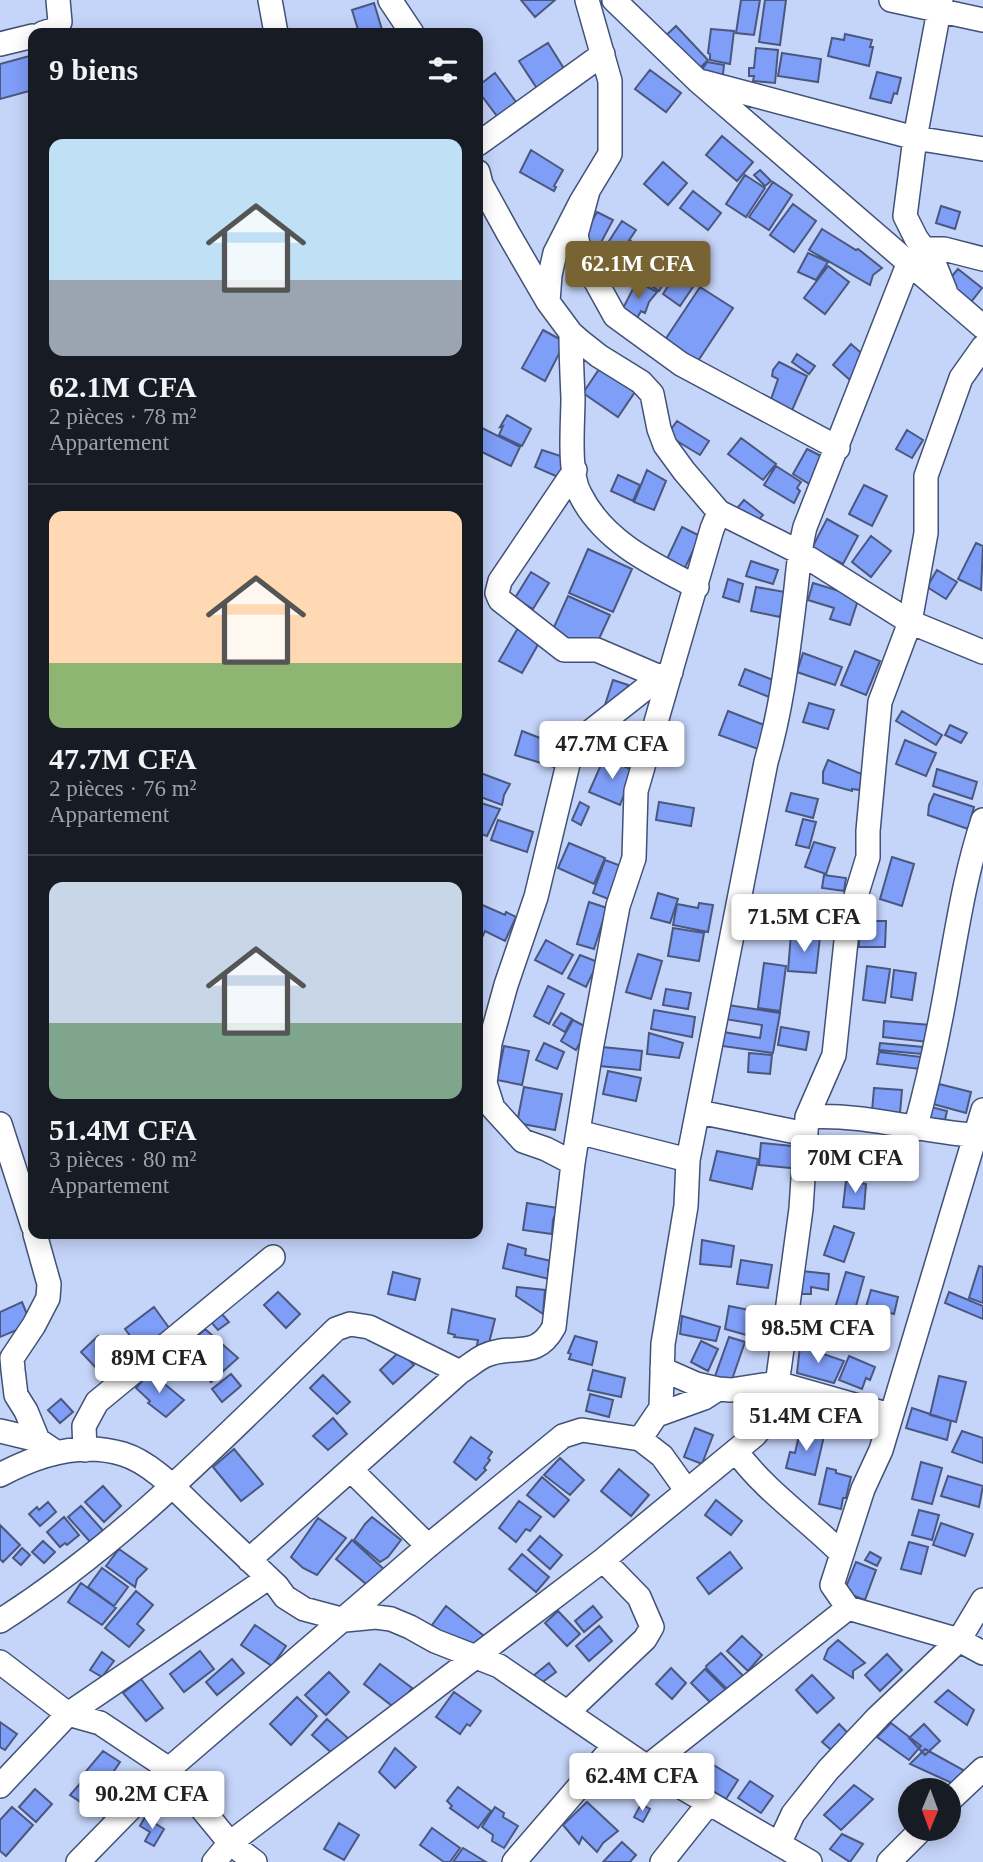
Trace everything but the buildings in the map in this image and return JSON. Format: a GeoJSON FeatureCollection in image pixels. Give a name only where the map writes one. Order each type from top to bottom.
{"type":"FeatureCollection","features":[{"type":"Feature","properties":{"kind":"street"},"geometry":{"type":"LineString","coordinates":[[56,28],[61,22],[58,0]]}},
{"type":"Feature","properties":{"kind":"street"},"geometry":{"type":"LineString","coordinates":[[270,0],[275,28]]}},
{"type":"Feature","properties":{"kind":"street"},"geometry":{"type":"LineString","coordinates":[[390,0],[409,28]]}},
{"type":"Feature","properties":{"kind":"street"},"geometry":{"type":"LineString","coordinates":[[548,302],[555,253],[610,154],[610,81],[587,0]]}},
{"type":"Feature","properties":{"kind":"street"},"geometry":{"type":"LineString","coordinates":[[614,0],[698,81],[838,204],[917,256],[947,296],[983,327]]}},
{"type":"Feature","properties":{"kind":"street"},"geometry":{"type":"LineString","coordinates":[[891,0],[940,5],[983,20]]}},
{"type":"Feature","properties":{"kind":"street"},"geometry":{"type":"LineString","coordinates":[[640,1439],[661,1408],[663,1343],[686,1206],[688,1160],[785,677],[799,552],[805,527],[917,256],[916,238],[905,216],[915,138],[940,5]]}},
{"type":"Feature","properties":{"kind":"street"},"geometry":{"type":"LineString","coordinates":[[0,44],[28,37]]}},
{"type":"Feature","properties":{"kind":"street"},"geometry":{"type":"LineString","coordinates":[[483,140],[603,54]]}},
{"type":"Feature","properties":{"kind":"street"},"geometry":{"type":"LineString","coordinates":[[698,81],[915,138],[983,149]]}},
{"type":"Feature","properties":{"kind":"street"},"geometry":{"type":"LineString","coordinates":[[483,184],[548,302],[571,333],[599,356],[641,382],[652,394],[665,444],[719,512],[799,552],[910,621],[983,652]]}},
{"type":"Feature","properties":{"kind":"street"},"geometry":{"type":"LineString","coordinates":[[588,191],[576,235],[580,253],[615,316],[681,364],[838,448]]}},
{"type":"Feature","properties":{"kind":"street"},"geometry":{"type":"LineString","coordinates":[[917,256],[944,249],[983,259]]}},
{"type":"Feature","properties":{"kind":"street"},"geometry":{"type":"LineString","coordinates":[[571,333],[578,492],[596,520],[606,530],[647,561],[697,587]]}},
{"type":"Feature","properties":{"kind":"street"},"geometry":{"type":"LineString","coordinates":[[214,1862],[230,1843],[603,1560],[736,1451],[768,1420],[774,1407],[778,1382],[801,1209],[807,1126],[834,1055],[848,922],[868,857],[880,702],[910,621],[926,533],[926,476],[961,378],[983,347]]}},
{"type":"Feature","properties":{"kind":"street"},"geometry":{"type":"LineString","coordinates":[[575,470],[500,581],[497,593],[500,600],[564,650],[597,650],[665,675]]}},
{"type":"Feature","properties":{"kind":"street"},"geometry":{"type":"LineString","coordinates":[[250,1559],[460,1372],[485,1355],[503,1350],[528,1350],[546,1341],[554,1327],[573,1163],[592,1044],[618,906],[634,858],[636,791],[665,675],[697,587],[719,512]]}},
{"type":"Feature","properties":{"kind":"street"},"geometry":{"type":"LineString","coordinates":[[573,1163],[523,1141],[493,1108],[485,1083],[488,1054],[486,1025],[536,897],[573,749],[580,739],[665,675]]}},
{"type":"Feature","properties":{"kind":"street"},"geometry":{"type":"LineString","coordinates":[[915,1129],[928,1085],[963,895],[983,820]]}},
{"type":"Feature","properties":{"kind":"street"},"geometry":{"type":"LineString","coordinates":[[983,1110],[980,1136],[881,1450],[863,1489],[832,1585],[848,1608],[959,1640],[983,1653]]}},
{"type":"Feature","properties":{"kind":"street"},"geometry":{"type":"LineString","coordinates":[[699,1112],[807,1126],[838,1115],[915,1129],[980,1136]]}},
{"type":"Feature","properties":{"kind":"street"},"geometry":{"type":"LineString","coordinates":[[0,1124],[28,1211]]}},
{"type":"Feature","properties":{"kind":"street"},"geometry":{"type":"LineString","coordinates":[[578,1132],[688,1160]]}},
{"type":"Feature","properties":{"kind":"street"},"geometry":{"type":"LineString","coordinates":[[36,1239],[49,1284],[47,1298],[34,1325],[6,1365],[16,1395],[47,1446]]}},
{"type":"Feature","properties":{"kind":"street"},"geometry":{"type":"LineString","coordinates":[[85,1450],[83,1426],[97,1402],[273,1257]]}},
{"type":"Feature","properties":{"kind":"street"},"geometry":{"type":"LineString","coordinates":[[0,1621],[79,1567],[173,1487],[336,1329],[350,1324],[369,1327],[460,1372]]}},
{"type":"Feature","properties":{"kind":"street"},"geometry":{"type":"LineString","coordinates":[[662,1369],[696,1384],[718,1390],[778,1382],[890,1415]]}},
{"type":"Feature","properties":{"kind":"street"},"geometry":{"type":"LineString","coordinates":[[657,1415],[718,1390]]}},
{"type":"Feature","properties":{"kind":"street"},"geometry":{"type":"LineString","coordinates":[[78,1862],[169,1769],[428,1546],[563,1436],[582,1430],[640,1439],[662,1456],[687,1491]]}},
{"type":"Feature","properties":{"kind":"street"},"geometry":{"type":"LineString","coordinates":[[0,1431],[47,1446],[123,1454],[143,1464],[173,1487],[250,1559],[285,1597],[304,1609],[345,1620],[376,1617],[390,1619],[435,1641],[499,1666],[647,1767],[810,1862]]}},
{"type":"Feature","properties":{"kind":"street"},"geometry":{"type":"LineString","coordinates":[[0,1475],[47,1446]]}},
{"type":"Feature","properties":{"kind":"street"},"geometry":{"type":"LineString","coordinates":[[736,1451],[750,1471],[772,1494],[814,1526],[841,1553]]}},
{"type":"Feature","properties":{"kind":"street"},"geometry":{"type":"LineString","coordinates":[[351,1470],[428,1546]]}},
{"type":"Feature","properties":{"kind":"street"},"geometry":{"type":"LineString","coordinates":[[568,1712],[645,1639],[652,1627],[639,1597],[603,1560]]}},
{"type":"Feature","properties":{"kind":"street"},"geometry":{"type":"LineString","coordinates":[[0,1786],[68,1714],[268,1578]]}},
{"type":"Feature","properties":{"kind":"street"},"geometry":{"type":"LineString","coordinates":[[779,1844],[793,1814],[828,1770],[878,1717],[959,1640],[983,1600]]}},
{"type":"Feature","properties":{"kind":"street"},"geometry":{"type":"LineString","coordinates":[[647,1767],[848,1608]]}},
{"type":"Feature","properties":{"kind":"street"},"geometry":{"type":"LineString","coordinates":[[0,1662],[68,1714],[100,1723],[169,1769],[230,1843],[255,1862]]}},
{"type":"Feature","properties":{"kind":"street"},"geometry":{"type":"LineString","coordinates":[[514,1862],[614,1746]]}},
{"type":"Feature","properties":{"kind":"street"},"geometry":{"type":"LineString","coordinates":[[961,1790],[983,1769]]}},
{"type":"Feature","properties":{"kind":"street"},"geometry":{"type":"LineString","coordinates":[[662,1862],[709,1803]]}},
{"type":"Feature","properties":{"kind":"street"},"geometry":{"type":"LineString","coordinates":[[889,1862],[910,1841]]}}]}
